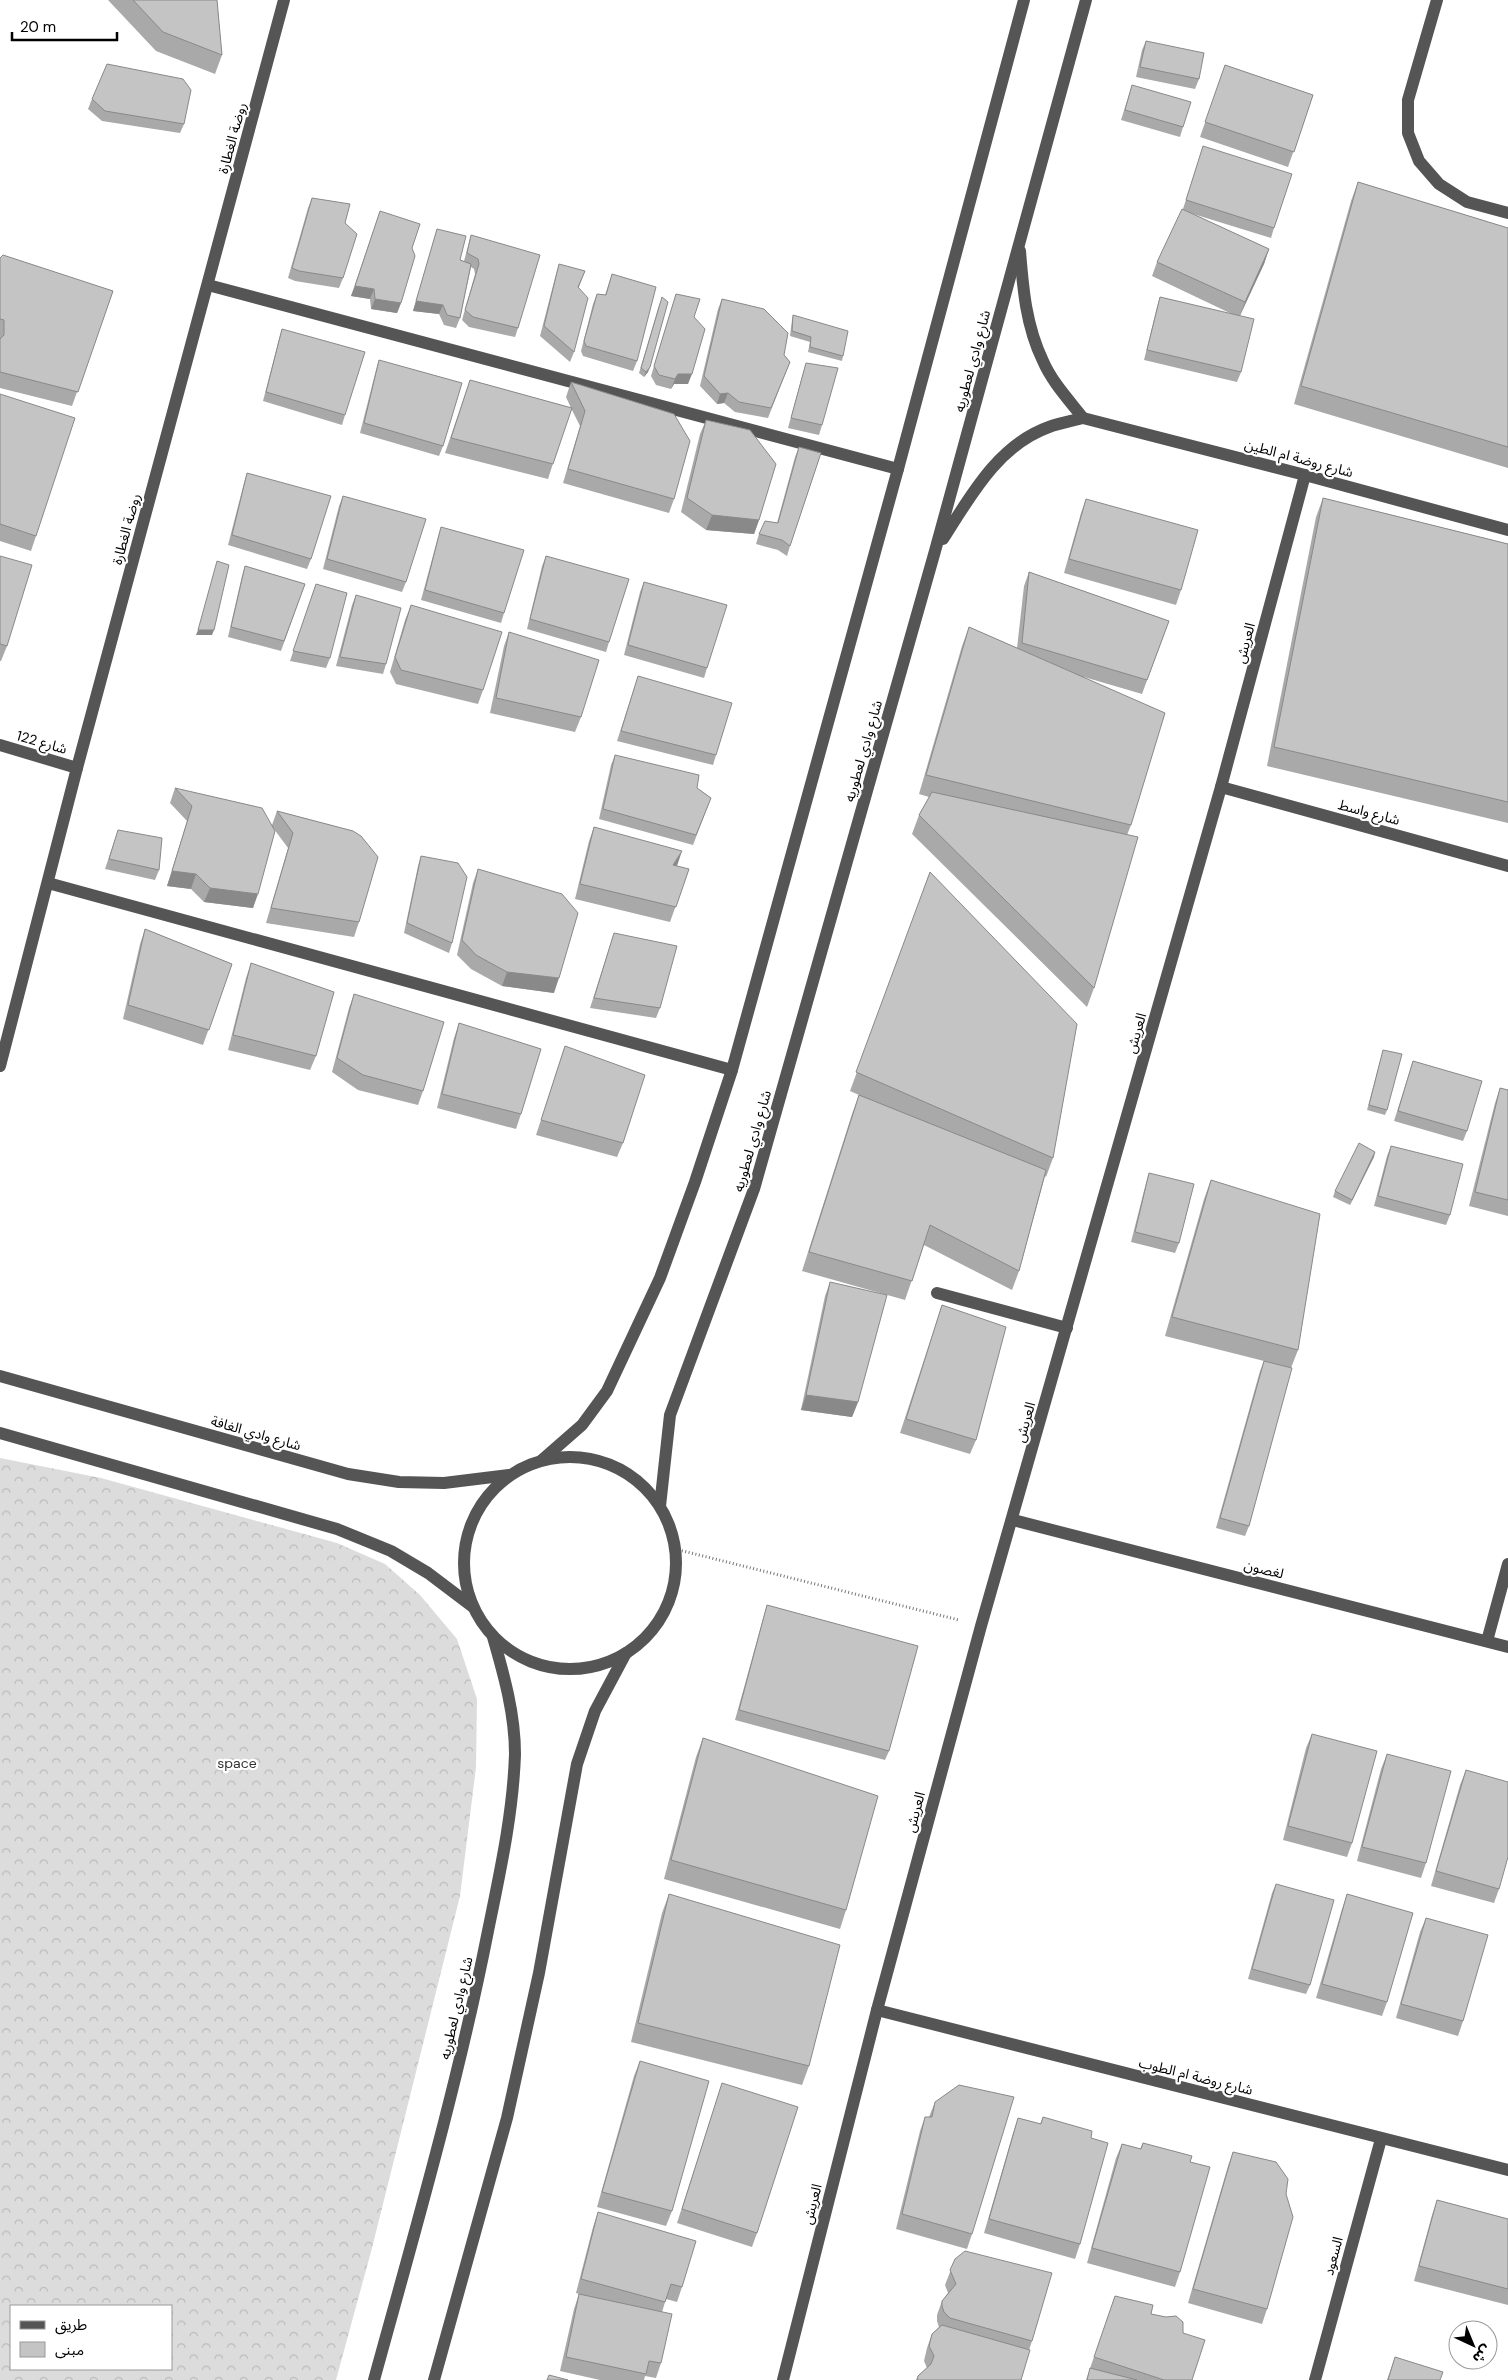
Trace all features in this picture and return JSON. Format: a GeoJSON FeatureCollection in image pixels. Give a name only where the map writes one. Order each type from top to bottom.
{"type":"FeatureCollection","features":[{"type":"Feature","properties":{"kind":"street","name":"روضة الغطارة"},"geometry":{"type":"LineString","coordinates":[[0,1066],[76,768],[284,0]]}},
{"type":"Feature","properties":{"kind":"street"},"geometry":{"type":"LineString","coordinates":[[473,1607],[464,1572],[467,1535],[482,1502],[509,1475],[542,1460],[582,1426],[607,1391],[660,1278],[695,1182],[732,1070],[898,469],[1024,0]]}},
{"type":"Feature","properties":{"kind":"street","name":"شارع وادي لعطوريه"},"geometry":{"type":"LineString","coordinates":[[660,1506],[670,1415],[754,1189],[935,550],[1086,0]]}},
{"type":"Feature","properties":{"kind":"street"},"geometry":{"type":"LineString","coordinates":[[1437,0],[1408,100],[1408,133],[1419,161],[1439,184],[1467,202],[1508,213]]}},
{"type":"Feature","properties":{"kind":"street"},"geometry":{"type":"LineString","coordinates":[[1020,243],[1024,296],[1031,331],[1043,362],[1056,384],[1083,418]]}},
{"type":"Feature","properties":{"kind":"street"},"geometry":{"type":"LineString","coordinates":[[208,285],[898,469]]}},
{"type":"Feature","properties":{"kind":"street","name":"شارع روضة ام الطين"},"geometry":{"type":"LineString","coordinates":[[935,550],[977,486],[996,464],[1023,441],[1048,427],[1083,418],[1508,530]]}},
{"type":"Feature","properties":{"kind":"street","name":"العريش"},"geometry":{"type":"LineString","coordinates":[[782,2380],[877,2010],[981,1626],[1013,1520],[1221,787],[1305,475]]}},
{"type":"Feature","properties":{"kind":"street","name":"شارع 122"},"geometry":{"type":"LineString","coordinates":[[0,745],[76,768]]}},
{"type":"Feature","properties":{"kind":"street","name":"شارع واسط"},"geometry":{"type":"LineString","coordinates":[[1221,787],[1508,866]]}},
{"type":"Feature","properties":{"kind":"street"},"geometry":{"type":"LineString","coordinates":[[48,883],[732,1070]]}},
{"type":"Feature","properties":{"kind":"street"},"geometry":{"type":"LineString","coordinates":[[937,1293],[1067,1328]]}},
{"type":"Feature","properties":{"kind":"street","name":"شارع وادي الغافة"},"geometry":{"type":"LineString","coordinates":[[0,1376],[348,1474],[399,1482],[426,1482],[509,1475]]}},
{"type":"Feature","properties":{"kind":"street"},"geometry":{"type":"LineString","coordinates":[[0,1433],[337,1529],[391,1551],[428,1573],[473,1607],[493,1637],[522,1659],[557,1668],[593,1666],[626,1653],[651,1631],[669,1603],[676,1570],[673,1537],[660,1506],[638,1481],[609,1463],[576,1456],[542,1460]]}},
{"type":"Feature","properties":{"kind":"street","name":"لغصون"},"geometry":{"type":"LineString","coordinates":[[1013,1520],[1508,1647]]}},
{"type":"Feature","properties":{"kind":"street"},"geometry":{"type":"LineString","coordinates":[[1487,1641],[1508,1564]]}},
{"type":"Feature","properties":{"kind":"street","name":"شارع وادي لعطوريه"},"geometry":{"type":"LineString","coordinates":[[374,2380],[448,2106],[477,1986],[510,1821],[515,1752],[509,1693],[493,1637]]}},
{"type":"Feature","properties":{"kind":"street"},"geometry":{"type":"LineString","coordinates":[[434,2380],[507,2118],[539,1974],[577,1764],[595,1711],[626,1653]]}},
{"type":"Feature","properties":{"kind":"street","name":"شارع روضة ام الطوب"},"geometry":{"type":"LineString","coordinates":[[877,2010],[1508,2170]]}},
{"type":"Feature","properties":{"kind":"street","name":"السعود"},"geometry":{"type":"LineString","coordinates":[[1315,2380],[1381,2139]]}},
{"type":"Feature","properties":{"kind":"path"},"geometry":{"type":"LineString","coordinates":[[674,1549],[981,1626]]}},
{"type":"Feature","properties":{"kind":"green space","name":"space"},"geometry":{"type":"Polygon","coordinates":[[[0,1458],[101,1478],[337,1543],[385,1564],[420,1595],[457,1639],[477,1699],[476,1767],[460,1896],[372,2248],[336,2380],[0,2380],[0,1458]]]}},
{"type":"Feature","properties":{"kind":"building"},"geometry":{"type":"Polygon","coordinates":[[[133,0],[217,0],[222,55],[163,32],[133,0]]]}},
{"type":"Feature","properties":{"kind":"building"},"geometry":{"type":"Polygon","coordinates":[[[1146,41],[1204,53],[1199,79],[1140,67],[1146,41]]]}},
{"type":"Feature","properties":{"kind":"building"},"geometry":{"type":"Polygon","coordinates":[[[107,64],[183,79],[191,90],[184,124],[105,111],[92,99],[107,64]]]}},
{"type":"Feature","properties":{"kind":"building"},"geometry":{"type":"Polygon","coordinates":[[[1225,65],[1313,95],[1294,152],[1205,122],[1225,65]]]}},
{"type":"Feature","properties":{"kind":"building"},"geometry":{"type":"Polygon","coordinates":[[[1132,85],[1191,102],[1183,127],[1125,110],[1132,85]]]}},
{"type":"Feature","properties":{"kind":"building"},"geometry":{"type":"Polygon","coordinates":[[[1203,146],[1292,174],[1274,228],[1186,200],[1203,146]]]}},
{"type":"Feature","properties":{"kind":"building"},"geometry":{"type":"Polygon","coordinates":[[[1358,182],[1508,228],[1508,447],[1301,386],[1358,182]]]}},
{"type":"Feature","properties":{"kind":"building"},"geometry":{"type":"Polygon","coordinates":[[[312,198],[350,204],[345,223],[357,234],[343,278],[299,271],[292,268],[312,198]]]}},
{"type":"Feature","properties":{"kind":"building"},"geometry":{"type":"Polygon","coordinates":[[[1182,209],[1269,249],[1245,302],[1157,262],[1182,209]]]}},
{"type":"Feature","properties":{"kind":"building"},"geometry":{"type":"Polygon","coordinates":[[[380,211],[420,224],[412,248],[415,256],[401,303],[375,299],[374,289],[355,286],[380,211]]]}},
{"type":"Feature","properties":{"kind":"building"},"geometry":{"type":"Polygon","coordinates":[[[437,229],[466,236],[460,260],[471,264],[460,318],[447,315],[443,305],[416,301],[437,229]]]}},
{"type":"Feature","properties":{"kind":"building"},"geometry":{"type":"Polygon","coordinates":[[[471,235],[540,255],[518,328],[473,317],[465,310],[479,264],[478,259],[467,253],[471,235]]]}},
{"type":"Feature","properties":{"kind":"building"},"geometry":{"type":"Polygon","coordinates":[[[3,255],[113,291],[78,392],[0,372],[0,339],[4,335],[4,320],[0,319],[0,258],[3,255]]]}},
{"type":"Feature","properties":{"kind":"building"},"geometry":{"type":"Polygon","coordinates":[[[559,264],[585,271],[578,287],[588,298],[574,352],[544,326],[559,264]]]}},
{"type":"Feature","properties":{"kind":"building"},"geometry":{"type":"Polygon","coordinates":[[[612,274],[656,287],[637,361],[586,346],[584,341],[597,294],[606,295],[612,274]]]}},
{"type":"Feature","properties":{"kind":"building"},"geometry":{"type":"Polygon","coordinates":[[[676,294],[700,299],[694,317],[705,329],[692,374],[678,374],[675,379],[659,375],[654,366],[676,294]]]}},
{"type":"Feature","properties":{"kind":"building"},"geometry":{"type":"Polygon","coordinates":[[[662,297],[668,302],[650,367],[646,372],[641,368],[662,297]]]}},
{"type":"Feature","properties":{"kind":"building"},"geometry":{"type":"Polygon","coordinates":[[[1160,297],[1254,319],[1241,372],[1147,350],[1160,297]]]}},
{"type":"Feature","properties":{"kind":"building"},"geometry":{"type":"Polygon","coordinates":[[[722,299],[764,309],[788,333],[784,355],[790,362],[771,408],[739,402],[728,393],[720,394],[704,376],[722,299]]]}},
{"type":"Feature","properties":{"kind":"building"},"geometry":{"type":"Polygon","coordinates":[[[793,315],[848,331],[843,356],[810,347],[811,337],[792,331],[793,315]]]}},
{"type":"Feature","properties":{"kind":"building"},"geometry":{"type":"Polygon","coordinates":[[[282,329],[365,352],[345,415],[266,392],[282,329]]]}},
{"type":"Feature","properties":{"kind":"building"},"geometry":{"type":"Polygon","coordinates":[[[379,360],[462,383],[443,446],[364,423],[379,360]]]}},
{"type":"Feature","properties":{"kind":"building"},"geometry":{"type":"Polygon","coordinates":[[[806,363],[838,368],[822,425],[791,418],[806,363]]]}},
{"type":"Feature","properties":{"kind":"building"},"geometry":{"type":"Polygon","coordinates":[[[470,380],[572,408],[553,464],[451,438],[470,380]]]}},
{"type":"Feature","properties":{"kind":"building"},"geometry":{"type":"Polygon","coordinates":[[[571,382],[674,414],[690,441],[674,499],[568,469],[585,411],[571,382]]]}},
{"type":"Feature","properties":{"kind":"building"},"geometry":{"type":"Polygon","coordinates":[[[0,394],[75,418],[36,536],[0,524],[0,394]]]}},
{"type":"Feature","properties":{"kind":"building"},"geometry":{"type":"Polygon","coordinates":[[[706,420],[750,430],[776,464],[759,520],[712,515],[687,498],[706,420]]]}},
{"type":"Feature","properties":{"kind":"building"},"geometry":{"type":"Polygon","coordinates":[[[799,447],[821,453],[790,546],[782,540],[759,534],[765,521],[778,523],[799,447]]]}},
{"type":"Feature","properties":{"kind":"building"},"geometry":{"type":"Polygon","coordinates":[[[247,473],[331,496],[311,559],[232,535],[247,473]]]}},
{"type":"Feature","properties":{"kind":"building"},"geometry":{"type":"Polygon","coordinates":[[[343,496],[426,519],[406,582],[327,559],[343,496]]]}},
{"type":"Feature","properties":{"kind":"building"},"geometry":{"type":"Polygon","coordinates":[[[1323,498],[1508,544],[1508,802],[1274,747],[1323,498]]]}},
{"type":"Feature","properties":{"kind":"building"},"geometry":{"type":"Polygon","coordinates":[[[1086,499],[1198,530],[1181,590],[1069,559],[1086,499]]]}},
{"type":"Feature","properties":{"kind":"building"},"geometry":{"type":"Polygon","coordinates":[[[441,527],[524,550],[504,613],[425,590],[441,527]]]}},
{"type":"Feature","properties":{"kind":"building"},"geometry":{"type":"Polygon","coordinates":[[[0,556],[32,565],[7,646],[0,644],[0,556]]]}},
{"type":"Feature","properties":{"kind":"building"},"geometry":{"type":"Polygon","coordinates":[[[546,556],[629,579],[609,642],[530,619],[546,556]]]}},
{"type":"Feature","properties":{"kind":"building"},"geometry":{"type":"Polygon","coordinates":[[[217,561],[229,565],[214,630],[198,630],[217,561]]]}},
{"type":"Feature","properties":{"kind":"building"},"geometry":{"type":"Polygon","coordinates":[[[245,566],[305,584],[284,641],[231,627],[245,566]]]}},
{"type":"Feature","properties":{"kind":"building"},"geometry":{"type":"Polygon","coordinates":[[[1029,572],[1169,621],[1147,680],[1022,643],[1029,572]]]}},
{"type":"Feature","properties":{"kind":"building"},"geometry":{"type":"Polygon","coordinates":[[[644,582],[727,605],[707,668],[628,645],[644,582]]]}},
{"type":"Feature","properties":{"kind":"building"},"geometry":{"type":"Polygon","coordinates":[[[316,584],[347,593],[330,658],[293,651],[316,584]]]}},
{"type":"Feature","properties":{"kind":"building"},"geometry":{"type":"Polygon","coordinates":[[[356,595],[401,608],[386,664],[340,657],[356,595]]]}},
{"type":"Feature","properties":{"kind":"building"},"geometry":{"type":"Polygon","coordinates":[[[411,605],[502,632],[483,690],[401,670],[395,657],[411,605]]]}},
{"type":"Feature","properties":{"kind":"building"},"geometry":{"type":"Polygon","coordinates":[[[969,627],[1165,713],[1131,825],[926,775],[969,627]]]}},
{"type":"Feature","properties":{"kind":"building"},"geometry":{"type":"Polygon","coordinates":[[[509,632],[599,660],[581,717],[496,698],[509,632]]]}},
{"type":"Feature","properties":{"kind":"building"},"geometry":{"type":"Polygon","coordinates":[[[638,676],[732,703],[716,755],[621,731],[638,676]]]}},
{"type":"Feature","properties":{"kind":"building"},"geometry":{"type":"Polygon","coordinates":[[[615,755],[699,775],[697,788],[711,798],[696,835],[603,809],[615,755]]]}},
{"type":"Feature","properties":{"kind":"building"},"geometry":{"type":"Polygon","coordinates":[[[175,788],[262,808],[275,831],[258,894],[210,888],[196,874],[172,871],[192,806],[175,788]]]}},
{"type":"Feature","properties":{"kind":"building"},"geometry":{"type":"Polygon","coordinates":[[[932,792],[1138,837],[1094,988],[919,815],[932,792]]]}},
{"type":"Feature","properties":{"kind":"building"},"geometry":{"type":"Polygon","coordinates":[[[277,811],[353,831],[361,836],[378,857],[359,922],[271,908],[293,833],[277,811]]]}},
{"type":"Feature","properties":{"kind":"building"},"geometry":{"type":"Polygon","coordinates":[[[594,827],[682,851],[673,865],[689,869],[676,907],[580,884],[594,827]]]}},
{"type":"Feature","properties":{"kind":"building"},"geometry":{"type":"Polygon","coordinates":[[[118,830],[162,838],[159,870],[109,859],[118,830]]]}},
{"type":"Feature","properties":{"kind":"building"},"geometry":{"type":"Polygon","coordinates":[[[421,856],[458,863],[467,877],[452,943],[407,923],[421,856]]]}},
{"type":"Feature","properties":{"kind":"building"},"geometry":{"type":"Polygon","coordinates":[[[478,869],[562,894],[578,913],[559,978],[507,972],[476,955],[462,940],[478,869]]]}},
{"type":"Feature","properties":{"kind":"building"},"geometry":{"type":"Polygon","coordinates":[[[930,872],[1077,1024],[1053,1158],[856,1072],[930,872]]]}},
{"type":"Feature","properties":{"kind":"building"},"geometry":{"type":"Polygon","coordinates":[[[145,929],[232,964],[209,1030],[128,1005],[145,929]]]}},
{"type":"Feature","properties":{"kind":"building"},"geometry":{"type":"Polygon","coordinates":[[[614,933],[677,946],[660,1008],[594,998],[614,933]]]}},
{"type":"Feature","properties":{"kind":"building"},"geometry":{"type":"Polygon","coordinates":[[[251,963],[334,992],[316,1056],[233,1035],[251,963]]]}},
{"type":"Feature","properties":{"kind":"building"},"geometry":{"type":"Polygon","coordinates":[[[354,994],[444,1022],[423,1091],[363,1075],[337,1058],[354,994]]]}},
{"type":"Feature","properties":{"kind":"building"},"geometry":{"type":"Polygon","coordinates":[[[459,1023],[541,1049],[521,1114],[442,1094],[459,1023]]]}},
{"type":"Feature","properties":{"kind":"building"},"geometry":{"type":"Polygon","coordinates":[[[565,1046],[645,1075],[623,1143],[541,1120],[565,1046]]]}},
{"type":"Feature","properties":{"kind":"building"},"geometry":{"type":"Polygon","coordinates":[[[1383,1050],[1402,1054],[1387,1110],[1369,1105],[1383,1050]]]}},
{"type":"Feature","properties":{"kind":"building"},"geometry":{"type":"Polygon","coordinates":[[[1413,1061],[1482,1081],[1467,1131],[1398,1111],[1413,1061]]]}},
{"type":"Feature","properties":{"kind":"building"},"geometry":{"type":"Polygon","coordinates":[[[1500,1088],[1508,1090],[1508,1200],[1475,1192],[1500,1088]]]}},
{"type":"Feature","properties":{"kind":"building"},"geometry":{"type":"Polygon","coordinates":[[[859,1095],[1046,1170],[1019,1271],[930,1225],[912,1281],[809,1252],[859,1095]]]}},
{"type":"Feature","properties":{"kind":"building"},"geometry":{"type":"Polygon","coordinates":[[[1359,1143],[1375,1152],[1352,1200],[1335,1191],[1359,1143]]]}},
{"type":"Feature","properties":{"kind":"building"},"geometry":{"type":"Polygon","coordinates":[[[1391,1146],[1463,1164],[1450,1215],[1378,1196],[1391,1146]]]}},
{"type":"Feature","properties":{"kind":"building"},"geometry":{"type":"Polygon","coordinates":[[[1149,1173],[1194,1184],[1179,1243],[1135,1232],[1149,1173]]]}},
{"type":"Feature","properties":{"kind":"building"},"geometry":{"type":"Polygon","coordinates":[[[1211,1180],[1320,1214],[1298,1350],[1172,1317],[1211,1180]]]}},
{"type":"Feature","properties":{"kind":"building"},"geometry":{"type":"Polygon","coordinates":[[[830,1282],[887,1295],[858,1402],[806,1395],[830,1282]]]}},
{"type":"Feature","properties":{"kind":"building"},"geometry":{"type":"Polygon","coordinates":[[[942,1305],[1006,1327],[976,1440],[906,1419],[942,1305]]]}},
{"type":"Feature","properties":{"kind":"building"},"geometry":{"type":"Polygon","coordinates":[[[1264,1361],[1292,1368],[1249,1526],[1220,1518],[1264,1361]]]}},
{"type":"Feature","properties":{"kind":"building"},"geometry":{"type":"Polygon","coordinates":[[[767,1605],[918,1646],[889,1751],[739,1710],[767,1605]]]}},
{"type":"Feature","properties":{"kind":"building"},"geometry":{"type":"Polygon","coordinates":[[[1312,1734],[1377,1751],[1352,1843],[1288,1826],[1312,1734]]]}},
{"type":"Feature","properties":{"kind":"building"},"geometry":{"type":"Polygon","coordinates":[[[703,1738],[878,1796],[846,1910],[671,1860],[703,1738]]]}},
{"type":"Feature","properties":{"kind":"building"},"geometry":{"type":"Polygon","coordinates":[[[1387,1754],[1451,1771],[1426,1863],[1362,1847],[1387,1754]]]}},
{"type":"Feature","properties":{"kind":"building"},"geometry":{"type":"Polygon","coordinates":[[[1466,1770],[1508,1782],[1508,1857],[1499,1889],[1436,1871],[1466,1770]]]}},
{"type":"Feature","properties":{"kind":"building"},"geometry":{"type":"Polygon","coordinates":[[[1276,1884],[1334,1900],[1310,1985],[1252,1969],[1276,1884]]]}},
{"type":"Feature","properties":{"kind":"building"},"geometry":{"type":"Polygon","coordinates":[[[669,1894],[840,1945],[809,2066],[638,2023],[669,1894]]]}},
{"type":"Feature","properties":{"kind":"building"},"geometry":{"type":"Polygon","coordinates":[[[1347,1894],[1413,1913],[1387,2002],[1322,1984],[1347,1894]]]}},
{"type":"Feature","properties":{"kind":"building"},"geometry":{"type":"Polygon","coordinates":[[[1426,1918],[1488,1935],[1463,2021],[1401,2004],[1426,1918]]]}},
{"type":"Feature","properties":{"kind":"building"},"geometry":{"type":"Polygon","coordinates":[[[640,2061],[709,2081],[672,2211],[602,2192],[640,2061]]]}},
{"type":"Feature","properties":{"kind":"building"},"geometry":{"type":"Polygon","coordinates":[[[722,2083],[798,2107],[757,2233],[682,2209],[722,2083]]]}},
{"type":"Feature","properties":{"kind":"building"},"geometry":{"type":"Polygon","coordinates":[[[959,2085],[1014,2097],[972,2234],[902,2214],[925,2117],[932,2117],[935,2102],[959,2085]]]}},
{"type":"Feature","properties":{"kind":"building"},"geometry":{"type":"Polygon","coordinates":[[[1043,2117],[1092,2131],[1091,2138],[1108,2143],[1080,2244],[989,2219],[1018,2118],[1041,2124],[1043,2117]]]}},
{"type":"Feature","properties":{"kind":"building"},"geometry":{"type":"Polygon","coordinates":[[[1143,2143],[1192,2156],[1190,2162],[1210,2167],[1180,2272],[1092,2248],[1122,2144],[1141,2149],[1143,2143]]]}},
{"type":"Feature","properties":{"kind":"building"},"geometry":{"type":"Polygon","coordinates":[[[1233,2152],[1276,2162],[1288,2179],[1286,2194],[1293,2217],[1267,2309],[1193,2289],[1233,2152]]]}},
{"type":"Feature","properties":{"kind":"building"},"geometry":{"type":"Polygon","coordinates":[[[1437,2200],[1508,2219],[1508,2289],[1419,2266],[1437,2200]]]}},
{"type":"Feature","properties":{"kind":"building"},"geometry":{"type":"Polygon","coordinates":[[[598,2212],[696,2241],[682,2287],[671,2284],[665,2302],[581,2279],[598,2212]]]}},
{"type":"Feature","properties":{"kind":"building"},"geometry":{"type":"Polygon","coordinates":[[[965,2251],[1052,2273],[1032,2341],[950,2318],[944,2312],[942,2301],[956,2284],[950,2270],[955,2259],[965,2251]]]}},
{"type":"Feature","properties":{"kind":"building"},"geometry":{"type":"Polygon","coordinates":[[[579,2294],[672,2314],[661,2363],[649,2361],[646,2374],[566,2357],[579,2294]]]}},
{"type":"Feature","properties":{"kind":"building"},"geometry":{"type":"Polygon","coordinates":[[[1115,2296],[1153,2305],[1151,2314],[1166,2317],[1176,2316],[1183,2322],[1183,2333],[1205,2340],[1192,2380],[1164,2380],[1094,2357],[1115,2296]]]}},
{"type":"Feature","properties":{"kind":"building"},"geometry":{"type":"Polygon","coordinates":[[[942,2325],[1030,2350],[1021,2380],[917,2380],[918,2376],[931,2364],[934,2356],[929,2346],[932,2334],[942,2325]]]}},
{"type":"Feature","properties":{"kind":"building"},"geometry":{"type":"Polygon","coordinates":[[[1395,2357],[1443,2372],[1440,2380],[1388,2380],[1395,2357]]]}},
{"type":"Feature","properties":{"kind":"building"},"geometry":{"type":"Polygon","coordinates":[[[1090,2368],[1137,2380],[1087,2380],[1090,2368]]]}},
{"type":"Feature","properties":{"kind":"building"},"geometry":{"type":"Polygon","coordinates":[[[549,2375],[568,2380],[547,2380],[549,2375]]]}}]}
